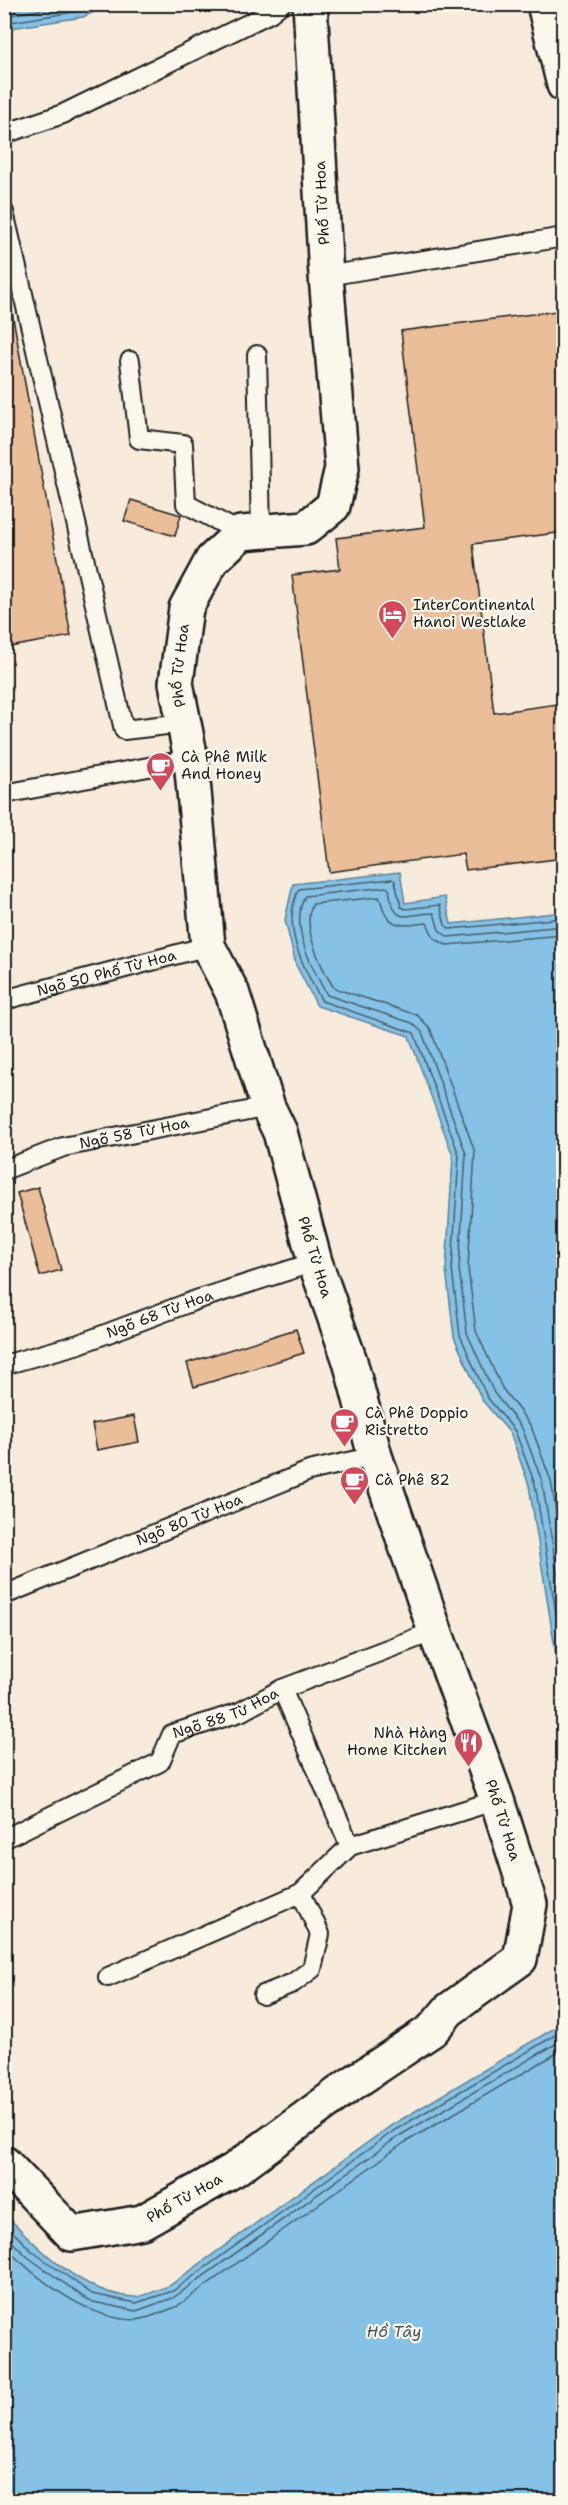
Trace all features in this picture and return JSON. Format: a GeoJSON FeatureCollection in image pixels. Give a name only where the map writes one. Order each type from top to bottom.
{"type":"FeatureCollection","features":[{"type":"Feature","properties":{"kind":"street","name":"Phố Từ Hoa"},"geometry":{"type":"LineString","coordinates":[[4,2163],[72,2234],[142,2222],[234,2170],[347,2087],[432,2030],[449,2010],[520,1959],[530,1904],[497,1800],[435,1631],[375,1456],[350,1361],[315,1262],[280,1132],[268,1107],[232,992],[208,946],[191,759],[177,684],[186,608],[212,560],[251,532],[306,528],[333,506],[342,468],[326,276],[310,4]]}},
{"type":"Feature","properties":{"kind":"street"},"geometry":{"type":"LineString","coordinates":[[544,4],[564,85]]}},
{"type":"Feature","properties":{"kind":"lane"},"geometry":{"type":"LineString","coordinates":[[4,134],[63,114],[270,13],[282,4]]}},
{"type":"Feature","properties":{"kind":"lane"},"geometry":{"type":"LineString","coordinates":[[4,212],[124,730],[184,723]]}},
{"type":"Feature","properties":{"kind":"lane"},"geometry":{"type":"LineString","coordinates":[[326,276],[564,237]]}},
{"type":"Feature","properties":{"kind":"lane"},"geometry":{"type":"LineString","coordinates":[[130,361],[139,439],[183,444],[186,504],[251,532],[257,355]]}},
{"type":"Feature","properties":{"kind":"lane"},"geometry":{"type":"LineString","coordinates":[[4,794],[191,759]]}},
{"type":"Feature","properties":{"kind":"lane","name":"Ngõ 50 Phố Từ Hoa"},"geometry":{"type":"LineString","coordinates":[[4,1000],[208,946]]}},
{"type":"Feature","properties":{"kind":"lane","name":"Ngõ 58 Từ Hoa"},"geometry":{"type":"LineString","coordinates":[[4,1170],[63,1147],[268,1107]]}},
{"type":"Feature","properties":{"kind":"lane","name":"Ngõ 68 Từ Hoa"},"geometry":{"type":"LineString","coordinates":[[4,1365],[79,1344],[196,1300],[315,1262]]}},
{"type":"Feature","properties":{"kind":"lane","name":"Ngõ 80 Từ Hoa"},"geometry":{"type":"LineString","coordinates":[[4,1595],[309,1471],[375,1456]]}},
{"type":"Feature","properties":{"kind":"lane","name":"Ngõ 88 Từ Hoa"},"geometry":{"type":"LineString","coordinates":[[4,1839],[160,1762],[172,1734],[240,1712],[282,1689],[435,1631]]}},
{"type":"Feature","properties":{"kind":"lane"},"geometry":{"type":"LineString","coordinates":[[282,1689],[350,1846]]}},
{"type":"Feature","properties":{"kind":"lane"},"geometry":{"type":"LineString","coordinates":[[108,1977],[301,1893],[350,1846],[497,1800]]}},
{"type":"Feature","properties":{"kind":"lane"},"geometry":{"type":"LineString","coordinates":[[262,1995],[294,1983],[312,1969],[320,1935],[301,1893]]}},
{"type":"Feature","properties":{"kind":"water"},"geometry":{"type":"Polygon","coordinates":[[[5,4],[109,5],[83,17],[5,29],[5,4]]]}},
{"type":"Feature","properties":{"kind":"water"},"geometry":{"type":"Polygon","coordinates":[[[400,872],[405,903],[445,897],[451,924],[563,912],[563,1700],[529,1485],[510,1433],[482,1400],[454,1337],[446,1269],[453,1156],[409,1036],[317,1006],[296,965],[285,920],[293,884],[400,872]]]}},
{"type":"Feature","properties":{"kind":"water","name":"Hồ Tây"},"geometry":{"type":"Polygon","coordinates":[[[563,2023],[563,2500],[5,2500],[5,2214],[47,2255],[79,2279],[115,2294],[138,2297],[147,2294],[169,2286],[392,2125],[563,2023]]]}},
{"type":"Feature","properties":{"kind":"building"},"geometry":{"type":"Polygon","coordinates":[[[4,268],[71,636],[4,648],[4,268]]]}},
{"type":"Feature","properties":{"kind":"building","name":"InterContinental Hanoi Westlake"},"geometry":{"type":"Polygon","coordinates":[[[564,310],[564,532],[473,544],[494,713],[564,703],[564,858],[466,870],[463,854],[329,872],[292,575],[340,569],[336,538],[425,527],[401,331],[564,310]]]}},
{"type":"Feature","properties":{"kind":"building"},"geometry":{"type":"Polygon","coordinates":[[[131,500],[181,515],[175,536],[124,521],[131,500]]]}},
{"type":"Feature","properties":{"kind":"building"},"geometry":{"type":"Polygon","coordinates":[[[4,949],[13,977],[4,980],[4,949]]]}},
{"type":"Feature","properties":{"kind":"building"},"geometry":{"type":"Polygon","coordinates":[[[38,1187],[61,1270],[40,1276],[17,1193],[38,1187]]]}},
{"type":"Feature","properties":{"kind":"building"},"geometry":{"type":"Polygon","coordinates":[[[296,1329],[304,1353],[194,1387],[187,1363],[296,1329]]]}},
{"type":"Feature","properties":{"kind":"building"},"geometry":{"type":"Polygon","coordinates":[[[134,1416],[139,1442],[97,1450],[92,1424],[134,1416]]]}},
{"type":"Feature","properties":{"kind":"place","name":"InterContinental Hanoi Westlake"},"geometry":{"type":"Point","coordinates":[392,640]}},
{"type":"Feature","properties":{"kind":"place","name":"Cà Phê Milk And Honey"},"geometry":{"type":"Point","coordinates":[160,792]}},
{"type":"Feature","properties":{"kind":"place","name":"Cà Phê Doppio Ristretto"},"geometry":{"type":"Point","coordinates":[344,1448]}},
{"type":"Feature","properties":{"kind":"place","name":"Cà Phê 82"},"geometry":{"type":"Point","coordinates":[354,1506]}},
{"type":"Feature","properties":{"kind":"place","name":"Nhà Hàng Home Kitchen"},"geometry":{"type":"Point","coordinates":[468,1768]}}]}
